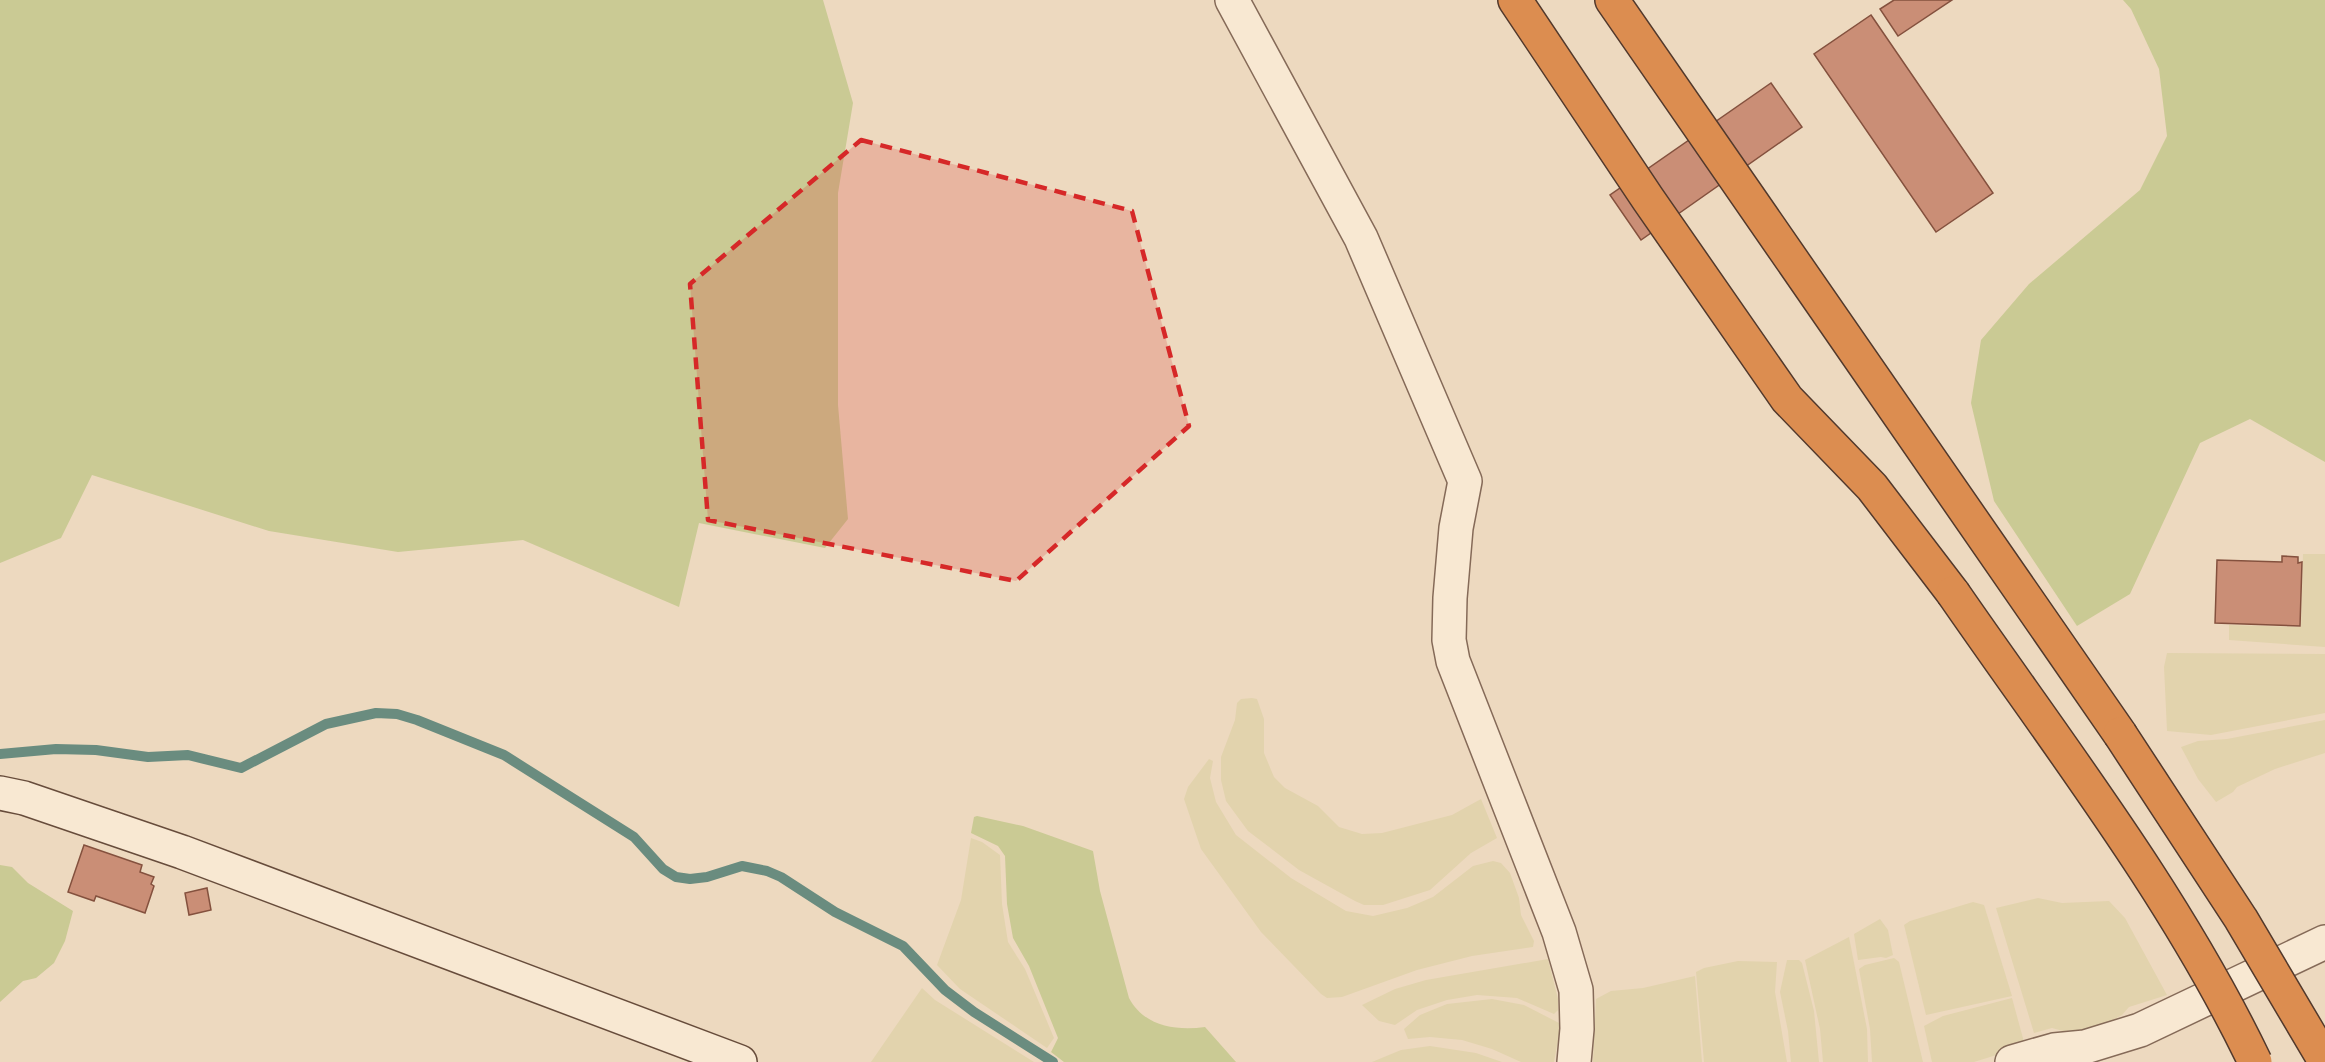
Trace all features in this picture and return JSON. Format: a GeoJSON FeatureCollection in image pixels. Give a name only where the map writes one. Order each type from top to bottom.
{"type":"FeatureCollection","features":[{"type":"Feature","properties":{"kind":"highway"},"geometry":{"type":"LineString","coordinates":[[1515,0],[1641,190],[1787,399],[1872,487],[1953,593],[2151,881],[2210,976],[2255,1062]]}},
{"type":"Feature","properties":{"kind":"highway"},"geometry":{"type":"LineString","coordinates":[[1612,0],[2120,734],[2241,919],[2324,1062]]}},
{"type":"Feature","properties":{"kind":"highway"},"geometry":{"type":"LineString","coordinates":[[2120,734],[2325,1015]]}},
{"type":"Feature","properties":{"kind":"street"},"geometry":{"type":"LineString","coordinates":[[1232,0],[1361,238],[1465,481],[1456,528],[1449,640],[1453,661],[1511,804],[1562,943],[1577,1002],[1574,1062]]}},
{"type":"Feature","properties":{"kind":"street"},"geometry":{"type":"LineString","coordinates":[[0,793],[24,798],[183,852],[740,1062]]}},
{"type":"Feature","properties":{"kind":"street"},"geometry":{"type":"LineString","coordinates":[[2012,1062],[2054,1050],[2085,1047],[2140,1030],[2325,942]]}},
{"type":"Feature","properties":{"kind":"highlighted area"},"geometry":{"type":"Polygon","coordinates":[[[861,140],[1132,211],[1189,426],[1016,581],[708,520],[690,284],[861,140]]]}},
{"type":"Feature","properties":{"kind":"shaded area"},"geometry":{"type":"Polygon","coordinates":[[[2303,554],[2325,554],[2325,647],[2229,640],[2229,625],[2301,627],[2303,554]]]}},
{"type":"Feature","properties":{"kind":"shaded area"},"geometry":{"type":"Polygon","coordinates":[[[2167,653],[2325,654],[2325,713],[2211,735],[2167,731],[2164,667],[2167,653]]]}},
{"type":"Feature","properties":{"kind":"shaded area"},"geometry":{"type":"Polygon","coordinates":[[[1241,699],[1257,699],[1264,719],[1264,753],[1274,777],[1285,788],[1318,806],[1339,827],[1362,834],[1382,833],[1452,815],[1481,799],[1497,838],[1471,853],[1430,890],[1383,905],[1364,905],[1299,870],[1248,831],[1226,801],[1221,780],[1221,757],[1235,720],[1237,703],[1241,699]]]}},
{"type":"Feature","properties":{"kind":"shaded area"},"geometry":{"type":"Polygon","coordinates":[[[2325,720],[2325,753],[2275,769],[2237,787],[2216,802],[2198,779],[2181,747],[2198,741],[2227,739],[2325,720]]]}},
{"type":"Feature","properties":{"kind":"shaded area"},"geometry":{"type":"Polygon","coordinates":[[[1209,759],[1213,761],[1210,778],[1216,802],[1236,835],[1291,878],[1346,911],[1373,916],[1407,908],[1433,897],[1473,866],[1493,861],[1501,863],[1510,873],[1519,898],[1521,915],[1534,941],[1533,947],[1472,956],[1417,970],[1342,997],[1327,998],[1261,932],[1201,849],[1184,799],[1188,787],[1209,759]]]}},
{"type":"Feature","properties":{"kind":"shaded area"},"geometry":{"type":"Polygon","coordinates":[[[971,838],[982,842],[1000,855],[1002,904],[1008,942],[1025,969],[1054,1038],[1047,1048],[960,989],[937,965],[961,900],[971,838]]]}},
{"type":"Feature","properties":{"kind":"shaded area"},"geometry":{"type":"Polygon","coordinates":[[[2038,898],[2062,903],[2109,901],[2125,918],[2167,995],[2129,1007],[2122,1015],[2106,1024],[2086,1030],[2063,1031],[2052,1028],[2034,1033],[1996,908],[2038,898]]]}},
{"type":"Feature","properties":{"kind":"shaded area"},"geometry":{"type":"Polygon","coordinates":[[[1973,902],[1984,905],[2012,996],[1926,1015],[1904,925],[1910,921],[1973,902]]]}},
{"type":"Feature","properties":{"kind":"shaded area"},"geometry":{"type":"Polygon","coordinates":[[[1880,919],[1888,930],[1893,955],[1886,958],[1858,960],[1854,934],[1880,919]]]}},
{"type":"Feature","properties":{"kind":"shaded area"},"geometry":{"type":"Polygon","coordinates":[[[1849,937],[1867,1029],[1868,1062],[1823,1062],[1820,1029],[1805,960],[1849,937]]]}},
{"type":"Feature","properties":{"kind":"shaded area"},"geometry":{"type":"Polygon","coordinates":[[[1894,958],[1899,962],[1923,1062],[1872,1062],[1870,1029],[1859,969],[1865,965],[1894,958]]]}},
{"type":"Feature","properties":{"kind":"shaded area"},"geometry":{"type":"Polygon","coordinates":[[[1548,959],[1558,999],[1558,1010],[1554,1014],[1517,998],[1477,995],[1447,1000],[1417,1010],[1395,1025],[1379,1021],[1362,1005],[1395,989],[1426,980],[1548,959]]]}},
{"type":"Feature","properties":{"kind":"shaded area"},"geometry":{"type":"Polygon","coordinates":[[[1787,960],[1799,960],[1802,963],[1814,1011],[1819,1062],[1791,1062],[1788,1031],[1780,992],[1787,960]]]}},
{"type":"Feature","properties":{"kind":"shaded area"},"geometry":{"type":"Polygon","coordinates":[[[1738,961],[1777,962],[1775,992],[1787,1062],[1704,1062],[1696,972],[1704,968],[1738,961]]]}},
{"type":"Feature","properties":{"kind":"shaded area"},"geometry":{"type":"Polygon","coordinates":[[[1695,976],[1702,1062],[1593,1062],[1596,999],[1611,991],[1643,988],[1695,976]]]}},
{"type":"Feature","properties":{"kind":"shaded area"},"geometry":{"type":"Polygon","coordinates":[[[922,988],[935,1000],[1034,1062],[871,1062],[922,988]]]}},
{"type":"Feature","properties":{"kind":"shaded area"},"geometry":{"type":"Polygon","coordinates":[[[2012,998],[2024,1042],[2006,1052],[1974,1062],[1932,1062],[1924,1026],[1943,1016],[2012,998]]]}},
{"type":"Feature","properties":{"kind":"shaded area"},"geometry":{"type":"Polygon","coordinates":[[[1492,999],[1524,1005],[1561,1024],[1554,1062],[1521,1062],[1492,1049],[1462,1040],[1430,1037],[1408,1039],[1404,1029],[1420,1015],[1447,1004],[1492,999]]]}},
{"type":"Feature","properties":{"kind":"shaded area"},"geometry":{"type":"Polygon","coordinates":[[[1430,1046],[1476,1053],[1502,1062],[1372,1062],[1401,1050],[1430,1046]]]}},
{"type":"Feature","properties":{"kind":"green space"},"geometry":{"type":"Polygon","coordinates":[[[0,0],[823,0],[853,103],[838,193],[838,405],[848,519],[825,548],[699,523],[679,607],[523,540],[398,552],[269,531],[92,475],[61,538],[0,563],[0,0]]]}},
{"type":"Feature","properties":{"kind":"green space"},"geometry":{"type":"Polygon","coordinates":[[[2123,0],[2325,0],[2325,462],[2250,419],[2200,443],[2130,594],[2077,626],[1994,501],[1971,403],[1981,340],[2029,284],[2140,190],[2167,136],[2159,69],[2131,9],[2123,0]]]}},
{"type":"Feature","properties":{"kind":"green space"},"geometry":{"type":"Polygon","coordinates":[[[974,817],[1023,826],[1093,851],[1100,891],[1129,998],[1135,1007],[1143,1015],[1161,1025],[1183,1028],[1205,1027],[1236,1062],[1064,1062],[1051,1052],[1058,1038],[1029,966],[1013,938],[1007,904],[1005,856],[998,846],[971,833],[974,817]]]}},
{"type":"Feature","properties":{"kind":"green space"},"geometry":{"type":"Polygon","coordinates":[[[0,865],[12,867],[28,883],[73,911],[65,941],[54,963],[36,978],[23,981],[0,1002],[0,865]]]}},
{"type":"Feature","properties":{"kind":"building"},"geometry":{"type":"Polygon","coordinates":[[[1894,0],[1952,0],[1898,36],[1880,9],[1894,0]]]}},
{"type":"Feature","properties":{"kind":"building"},"geometry":{"type":"Polygon","coordinates":[[[1871,15],[1993,193],[1936,232],[1814,54],[1871,15]]]}},
{"type":"Feature","properties":{"kind":"building"},"geometry":{"type":"Polygon","coordinates":[[[1771,83],[1802,127],[1641,240],[1610,195],[1771,83]]]}},
{"type":"Feature","properties":{"kind":"building"},"geometry":{"type":"Polygon","coordinates":[[[2282,556],[2298,557],[2298,563],[2302,562],[2300,626],[2215,623],[2217,560],[2282,562],[2282,556]]]}},
{"type":"Feature","properties":{"kind":"building"},"geometry":{"type":"Polygon","coordinates":[[[84,845],[142,865],[140,872],[154,877],[151,884],[154,886],[145,913],[96,896],[94,901],[68,892],[84,845]]]}},
{"type":"Feature","properties":{"kind":"building"},"geometry":{"type":"Polygon","coordinates":[[[207,888],[211,910],[189,915],[185,893],[207,888]]]}},
{"type":"Feature","properties":{"kind":"waterway"},"geometry":{"type":"LineString","coordinates":[[0,754],[56,749],[96,750],[148,757],[188,755],[241,768],[326,724],[376,713],[397,714],[504,755],[634,837],[663,869],[676,877],[690,879],[707,877],[742,866],[767,871],[781,877],[835,912],[903,946],[945,990],[974,1012],[1053,1062]]}}]}
